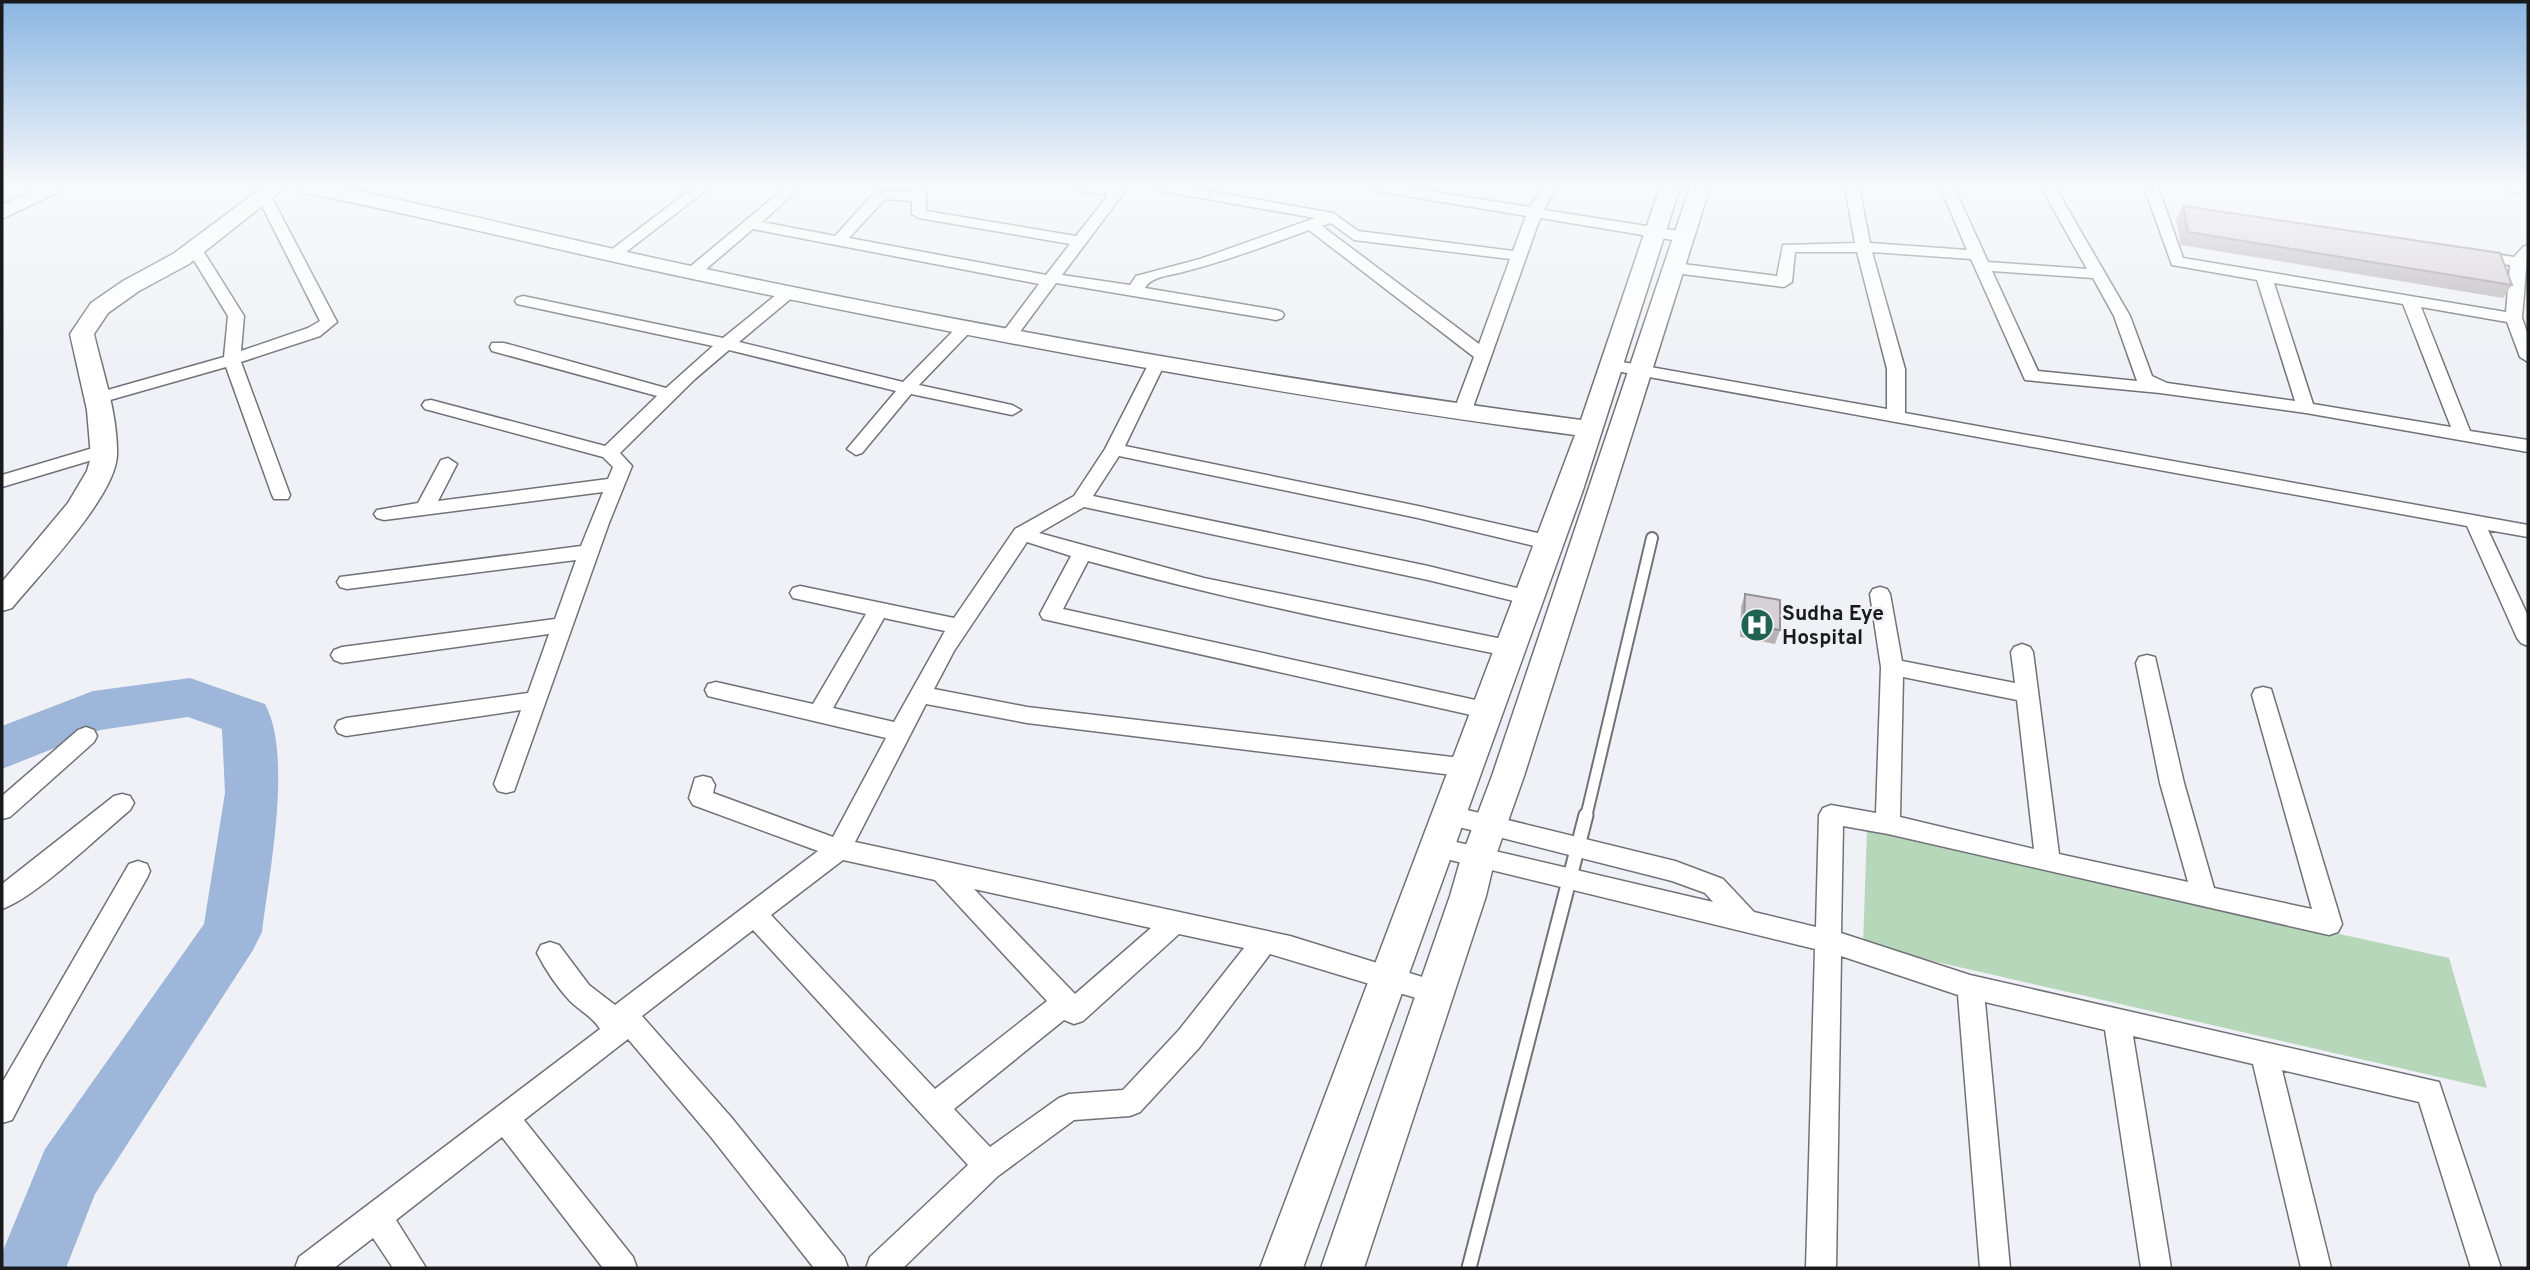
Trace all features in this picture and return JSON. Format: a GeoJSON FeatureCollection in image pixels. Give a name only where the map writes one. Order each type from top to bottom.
{"type":"FeatureCollection","features":[{"type":"Feature","properties":{"kind":"main road"},"geometry":{"type":"LineString","coordinates":[[2,601],[88,495],[104,459],[96,399],[82,334],[99,308],[199,246]]}},
{"type":"Feature","properties":{"kind":"main road"},"geometry":{"type":"LineString","coordinates":[[571,246],[788,293],[1157,363],[1462,413],[1591,429]]}},
{"type":"Feature","properties":{"kind":"main road"},"geometry":{"type":"LineString","coordinates":[[1282,1268],[1469,768],[1612,365],[1665,246]]}},
{"type":"Feature","properties":{"kind":"main road"},"geometry":{"type":"LineString","coordinates":[[1342,1268],[1642,371],[1675,268],[1672,246]]}},
{"type":"Feature","properties":{"kind":"street"},"geometry":{"type":"LineString","coordinates":[[96,399],[232,360],[314,332],[329,322],[295,246]]}},
{"type":"Feature","properties":{"kind":"street"},"geometry":{"type":"LineString","coordinates":[[612,256],[625,246]]}},
{"type":"Feature","properties":{"kind":"street"},"geometry":{"type":"LineString","coordinates":[[692,273],[724,246]]}},
{"type":"Feature","properties":{"kind":"street"},"geometry":{"type":"LineString","coordinates":[[872,246],[1051,280],[1276,315]]}},
{"type":"Feature","properties":{"kind":"street"},"geometry":{"type":"LineString","coordinates":[[1008,336],[1076,246]]}},
{"type":"Feature","properties":{"kind":"street"},"geometry":{"type":"LineString","coordinates":[[1135,291],[1142,279],[1250,246]]}},
{"type":"Feature","properties":{"kind":"street"},"geometry":{"type":"LineString","coordinates":[[1340,246],[1483,356]]}},
{"type":"Feature","properties":{"kind":"street"},"geometry":{"type":"LineString","coordinates":[[1443,246],[1520,256]]}},
{"type":"Feature","properties":{"kind":"street"},"geometry":{"type":"LineString","coordinates":[[1462,413],[1523,246]]}},
{"type":"Feature","properties":{"kind":"street"},"geometry":{"type":"LineString","coordinates":[[1974,246],[2031,376],[2163,388],[2306,408],[2528,446]]}},
{"type":"Feature","properties":{"kind":"street"},"geometry":{"type":"LineString","coordinates":[[2082,246],[2122,316],[2144,379],[2163,388]]}},
{"type":"Feature","properties":{"kind":"street"},"geometry":{"type":"LineString","coordinates":[[2173,246],[2177,262],[2514,318]]}},
{"type":"Feature","properties":{"kind":"street"},"geometry":{"type":"LineString","coordinates":[[1863,247],[1896,369],[1896,417]]}},
{"type":"Feature","properties":{"kind":"street"},"geometry":{"type":"LineString","coordinates":[[1675,268],[1784,282],[1788,248],[1863,247],[2098,274]]}},
{"type":"Feature","properties":{"kind":"street"},"geometry":{"type":"LineString","coordinates":[[195,249],[236,316],[232,360],[281,495]]}},
{"type":"Feature","properties":{"kind":"street"},"geometry":{"type":"LineString","coordinates":[[2463,254],[2523,256],[2522,294],[2514,318],[2527,348]]}},
{"type":"Feature","properties":{"kind":"street"},"geometry":{"type":"LineString","coordinates":[[2264,277],[2306,408]]}},
{"type":"Feature","properties":{"kind":"street"},"geometry":{"type":"LineString","coordinates":[[609,453],[670,394],[788,293]]}},
{"type":"Feature","properties":{"kind":"street"},"geometry":{"type":"LineString","coordinates":[[523,301],[726,344],[846,375],[1012,410]]}},
{"type":"Feature","properties":{"kind":"street"},"geometry":{"type":"LineString","coordinates":[[2410,301],[2463,435]]}},
{"type":"Feature","properties":{"kind":"street"},"geometry":{"type":"LineString","coordinates":[[856,449],[908,387],[965,328]]}},
{"type":"Feature","properties":{"kind":"street"},"geometry":{"type":"LineString","coordinates":[[498,347],[670,394]]}},
{"type":"Feature","properties":{"kind":"street"},"geometry":{"type":"LineString","coordinates":[[310,1268],[624,1027],[625,1014],[839,849],[899,732],[959,625],[1021,534],[1081,500],[1114,449],[1157,363]]}},
{"type":"Feature","properties":{"kind":"street"},"geometry":{"type":"LineString","coordinates":[[1612,365],[2528,531]]}},
{"type":"Feature","properties":{"kind":"street"},"geometry":{"type":"LineString","coordinates":[[430,405],[609,453],[623,466],[562,625],[506,783]]}},
{"type":"Feature","properties":{"kind":"street"},"geometry":{"type":"LineString","coordinates":[[1114,449],[1418,512],[1550,543]]}},
{"type":"Feature","properties":{"kind":"street"},"geometry":{"type":"LineString","coordinates":[[2,481],[103,451]]}},
{"type":"Feature","properties":{"kind":"street"},"geometry":{"type":"LineString","coordinates":[[425,508],[448,464]]}},
{"type":"Feature","properties":{"kind":"street"},"geometry":{"type":"LineString","coordinates":[[384,514],[616,484]]}},
{"type":"Feature","properties":{"kind":"street"},"geometry":{"type":"LineString","coordinates":[[1081,500],[1428,573],[1530,598]]}},
{"type":"Feature","properties":{"kind":"street"},"geometry":{"type":"LineString","coordinates":[[2474,521],[2528,638]]}},
{"type":"Feature","properties":{"kind":"street"},"geometry":{"type":"LineString","coordinates":[[1021,534],[1082,554],[1319,610],[1512,649]]}},
{"type":"Feature","properties":{"kind":"street"},"geometry":{"type":"LineString","coordinates":[[346,582],[589,552]]}},
{"type":"Feature","properties":{"kind":"street"},"geometry":{"type":"LineString","coordinates":[[1082,554],[1050,614],[1489,711]]}},
{"type":"Feature","properties":{"kind":"street"},"geometry":{"type":"LineString","coordinates":[[800,593],[959,625]]}},
{"type":"Feature","properties":{"kind":"street"},"geometry":{"type":"LineString","coordinates":[[1880,594],[1892,667],[1888,824]]}},
{"type":"Feature","properties":{"kind":"street"},"geometry":{"type":"LineString","coordinates":[[818,713],[879,609]]}},
{"type":"Feature","properties":{"kind":"street"},"geometry":{"type":"LineString","coordinates":[[342,655],[562,625]]}},
{"type":"Feature","properties":{"kind":"street"},"geometry":{"type":"LineString","coordinates":[[2022,652],[2048,862]]}},
{"type":"Feature","properties":{"kind":"street"},"geometry":{"type":"LineString","coordinates":[[2147,663],[2172,783],[2204,896]]}},
{"type":"Feature","properties":{"kind":"street"},"geometry":{"type":"LineString","coordinates":[[1892,667],[2027,694]]}},
{"type":"Feature","properties":{"kind":"street"},"geometry":{"type":"LineString","coordinates":[[716,690],[899,732]]}},
{"type":"Feature","properties":{"kind":"street"},"geometry":{"type":"LineString","coordinates":[[919,695],[1027,715],[1469,768]]}},
{"type":"Feature","properties":{"kind":"street"},"geometry":{"type":"LineString","coordinates":[[1821,1268],[1830,940],[1830,815],[1888,824],[2329,924],[2263,695]]}},
{"type":"Feature","properties":{"kind":"street"},"geometry":{"type":"LineString","coordinates":[[346,727],[536,701]]}},
{"type":"Feature","properties":{"kind":"street"},"geometry":{"type":"LineString","coordinates":[[2,810],[86,736]]}},
{"type":"Feature","properties":{"kind":"street"},"geometry":{"type":"LineString","coordinates":[[703,785],[701,798],[839,849],[1264,942],[1436,992]]}},
{"type":"Feature","properties":{"kind":"street"},"geometry":{"type":"LineString","coordinates":[[2,898],[41,870],[122,803]]}},
{"type":"Feature","properties":{"kind":"street"},"geometry":{"type":"LineString","coordinates":[[1451,816],[1675,871],[1714,886],[1746,921]]}},
{"type":"Feature","properties":{"kind":"street"},"geometry":{"type":"LineString","coordinates":[[1439,848],[1830,940],[1970,987],[2428,1091],[2486,1268]]}},
{"type":"Feature","properties":{"kind":"street"},"geometry":{"type":"LineString","coordinates":[[2,1110],[32,1053],[138,871]]}},
{"type":"Feature","properties":{"kind":"street"},"geometry":{"type":"LineString","coordinates":[[942,871],[1074,1012],[1175,922]]}},
{"type":"Feature","properties":{"kind":"street"},"geometry":{"type":"LineString","coordinates":[[754,914],[988,1166]]}},
{"type":"Feature","properties":{"kind":"street"},"geometry":{"type":"LineString","coordinates":[[881,1268],[988,1166],[1069,1107],[1130,1103],[1189,1039],[1264,942]]}},
{"type":"Feature","properties":{"kind":"street"},"geometry":{"type":"LineString","coordinates":[[550,953],[580,993],[624,1027],[721,1127],[833,1268]]}},
{"type":"Feature","properties":{"kind":"street"},"geometry":{"type":"LineString","coordinates":[[1970,987],[1995,1268]]}},
{"type":"Feature","properties":{"kind":"street"},"geometry":{"type":"LineString","coordinates":[[933,1108],[1066,1002]]}},
{"type":"Feature","properties":{"kind":"street"},"geometry":{"type":"LineString","coordinates":[[2117,1020],[2157,1268]]}},
{"type":"Feature","properties":{"kind":"street"},"geometry":{"type":"LineString","coordinates":[[2264,1054],[2316,1268]]}},
{"type":"Feature","properties":{"kind":"street"},"geometry":{"type":"LineString","coordinates":[[505,1118],[622,1268]]}},
{"type":"Feature","properties":{"kind":"street"},"geometry":{"type":"LineString","coordinates":[[376,1216],[411,1268]]}},
{"type":"Feature","properties":{"kind":"lane"},"geometry":{"type":"LineString","coordinates":[[1469,1268],[1571,880],[1652,538]]}},
{"type":"Feature","properties":{"kind":"green space"},"geometry":{"type":"Polygon","coordinates":[[[1867,830],[2449,958],[2487,1088],[1863,945],[1867,830]]]}},
{"type":"Feature","properties":{"kind":"building"},"geometry":{"type":"Polygon","coordinates":[[[2275,246],[2455,246],[2500,253],[2512,285],[2275,246]]]}},
{"type":"Feature","properties":{"kind":"building"},"geometry":{"type":"Polygon","coordinates":[[[1745,594],[1780,600],[1780,630],[1744,624],[1745,594]]]}},
{"type":"Feature","properties":{"kind":"waterway"},"geometry":{"type":"LineString","coordinates":[[2,748],[93,711],[190,697],[247,718],[252,793],[232,932],[69,1173],[31,1268]]}},
{"type":"Feature","properties":{"kind":"place","name":"Sudha Eye Hospital"},"geometry":{"type":"Point","coordinates":[1757,625]}}]}
